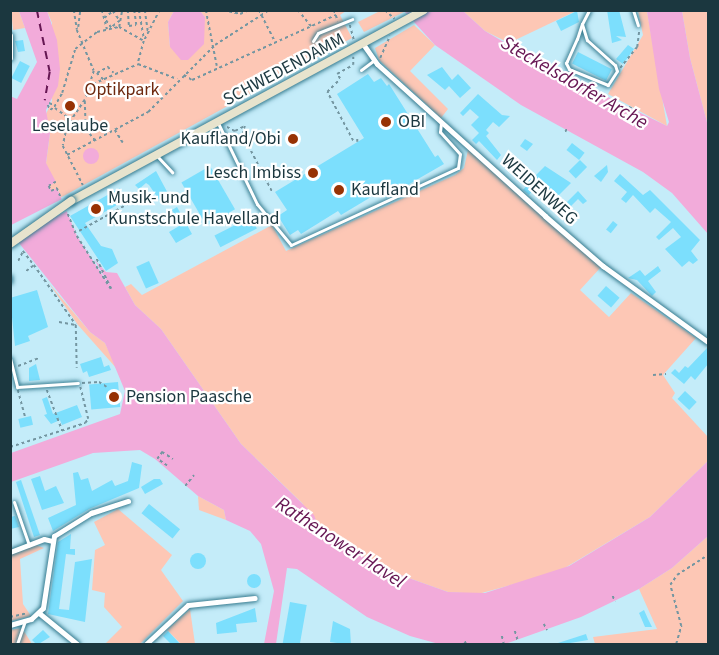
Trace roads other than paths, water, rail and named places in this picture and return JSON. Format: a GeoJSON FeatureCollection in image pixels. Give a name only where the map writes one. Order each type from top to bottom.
{"type":"FeatureCollection","features":[{"type":"Feature","properties":{"kind":"main road","name":"SCHWEDENDAMM"},"geometry":{"type":"LineString","coordinates":[[13,247],[67,203],[351,54],[363,44],[424,10]]}},
{"type":"Feature","properties":{"kind":"street"},"geometry":{"type":"LineString","coordinates":[[10,35],[10,58]]}},
{"type":"Feature","properties":{"kind":"street","name":"WEIDENWEG"},"geometry":{"type":"LineString","coordinates":[[363,44],[375,62],[603,266],[708,342]]}},
{"type":"Feature","properties":{"kind":"street"},"geometry":{"type":"LineString","coordinates":[[10,624],[25,621],[39,613],[44,602],[52,541],[58,533],[92,513],[128,501]]}},
{"type":"Feature","properties":{"kind":"street"},"geometry":{"type":"LineString","coordinates":[[10,552],[44,539],[52,541]]}},
{"type":"Feature","properties":{"kind":"street"},"geometry":{"type":"LineString","coordinates":[[146,645],[188,605],[255,598]]}},
{"type":"Feature","properties":{"kind":"street"},"geometry":{"type":"LineString","coordinates":[[39,613],[77,645]]}},
{"type":"Feature","properties":{"kind":"lane"},"geometry":{"type":"LineString","coordinates":[[582,24],[586,40],[617,69],[605,86],[568,67],[582,24],[589,10]]}},
{"type":"Feature","properties":{"kind":"lane"},"geometry":{"type":"LineString","coordinates":[[633,10],[638,26]]}},
{"type":"Feature","properties":{"kind":"lane"},"geometry":{"type":"LineString","coordinates":[[313,41],[318,33],[347,18],[352,19]]}},
{"type":"Feature","properties":{"kind":"lane","name":"SCHWEDENDAMM"},"geometry":{"type":"LineString","coordinates":[[361,70],[375,62]]}},
{"type":"Feature","properties":{"kind":"lane"},"geometry":{"type":"LineString","coordinates":[[218,123],[257,204],[291,245],[455,170],[460,154],[440,132],[442,122]]}},
{"type":"Feature","properties":{"kind":"lane","name":"SCHWEDENDAMM"},"geometry":{"type":"LineString","coordinates":[[226,139],[233,137]]}},
{"type":"Feature","properties":{"kind":"lane"},"geometry":{"type":"LineString","coordinates":[[157,155],[172,172]]}},
{"type":"Feature","properties":{"kind":"lane"},"geometry":{"type":"LineString","coordinates":[[10,276],[10,282]]}},
{"type":"Feature","properties":{"kind":"lane"},"geometry":{"type":"LineString","coordinates":[[10,358],[18,387],[78,383]]}},
{"type":"Feature","properties":{"kind":"lane"},"geometry":{"type":"LineString","coordinates":[[14,502],[29,545]]}},
{"type":"Feature","properties":{"kind":"lane"},"geometry":{"type":"LineString","coordinates":[[17,645],[25,621]]}},
{"type":"Feature","properties":{"kind":"water","name":"Rathenower Havel"},"geometry":{"type":"Polygon","coordinates":[[[19,11],[47,11],[57,40],[60,69],[58,86],[46,110],[50,133],[46,163],[56,182],[49,186],[52,191],[57,188],[77,236],[111,288],[94,259],[106,272],[117,273],[135,305],[161,329],[241,444],[314,515],[319,528],[377,565],[403,576],[448,592],[485,593],[569,566],[650,517],[708,461],[708,536],[672,568],[639,589],[581,617],[505,644],[439,644],[410,636],[367,617],[297,569],[287,568],[276,644],[264,644],[274,591],[261,544],[250,531],[226,520],[224,510],[198,496],[155,459],[140,450],[93,453],[11,482],[11,453],[120,414],[125,391],[105,343],[90,332],[11,233],[10,96],[17,99],[37,62],[19,11]]]}},
{"type":"Feature","properties":{"kind":"water"},"geometry":{"type":"Polygon","coordinates":[[[174,11],[200,11],[205,17],[204,44],[188,60],[181,60],[170,47],[168,22],[174,11]]]}},
{"type":"Feature","properties":{"kind":"water","name":"Steckelsdorfer Arche"},"geometry":{"type":"Polygon","coordinates":[[[404,11],[463,11],[485,31],[543,65],[667,126],[669,122],[659,89],[647,11],[682,11],[690,58],[708,126],[708,234],[672,193],[643,172],[521,105],[435,45],[404,11]]]}},
{"type":"Feature","properties":{"kind":"water"},"geometry":{"type":"Polygon","coordinates":[[[88,148],[94,148],[99,156],[97,162],[88,164],[83,159],[83,153],[88,148]]]}},
{"type":"Feature","properties":{"kind":"place","name":"Leselaube"},"geometry":{"type":"Point","coordinates":[70,106]}},
{"type":"Feature","properties":{"kind":"place","name":"OBI"},"geometry":{"type":"Point","coordinates":[386,122]}},
{"type":"Feature","properties":{"kind":"place","name":"Kaufland/Obi"},"geometry":{"type":"Point","coordinates":[293,139]}},
{"type":"Feature","properties":{"kind":"place","name":"Lesch Imbiss"},"geometry":{"type":"Point","coordinates":[313,173]}},
{"type":"Feature","properties":{"kind":"place","name":"Kaufland"},"geometry":{"type":"Point","coordinates":[339,190]}},
{"type":"Feature","properties":{"kind":"place","name":"Musik- und Kunstschule Havelland"},"geometry":{"type":"Point","coordinates":[96,209]}},
{"type":"Feature","properties":{"kind":"place","name":"Pension Paasche"},"geometry":{"type":"Point","coordinates":[114,397]}},
{"type":"Feature","properties":{"kind":"park label","name":"Optikpark"},"geometry":{"type":"Point","coordinates":[122,90]}}]}
